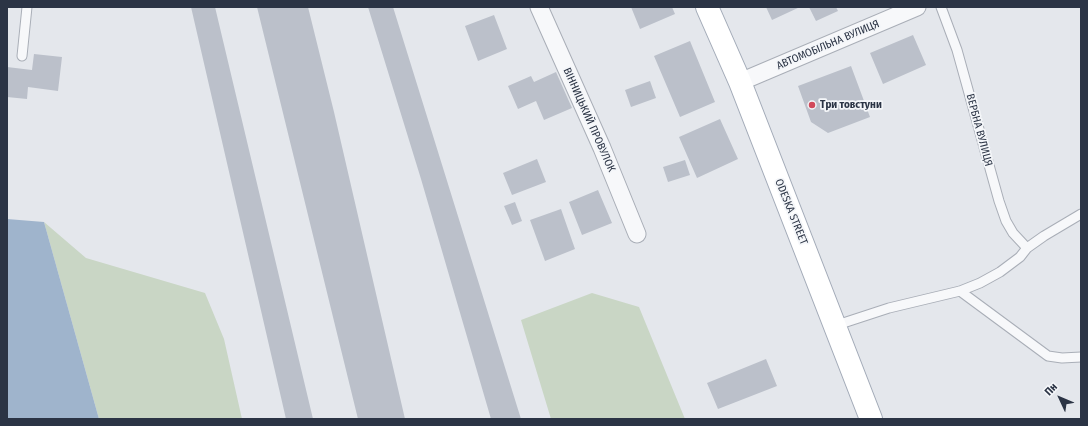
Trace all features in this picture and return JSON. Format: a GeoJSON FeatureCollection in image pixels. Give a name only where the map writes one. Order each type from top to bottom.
{"type":"FeatureCollection","features":[{"type":"Feature","properties":{"kind":"main road","name":"ODESKA STREET"},"geometry":{"type":"LineString","coordinates":[[707,7],[740,82],[871,419]]}},
{"type":"Feature","properties":{"kind":"street","name":"ВІННИЦЬКИЙ ПРОВУЛОК"},"geometry":{"type":"LineString","coordinates":[[539,7],[602,148],[637,234]]}},
{"type":"Feature","properties":{"kind":"street","name":"АВТОМОБІЛЬНА ВУЛИЦЯ"},"geometry":{"type":"LineString","coordinates":[[740,82],[917,7]]}},
{"type":"Feature","properties":{"kind":"lane"},"geometry":{"type":"LineString","coordinates":[[22,56],[27,7]]}},
{"type":"Feature","properties":{"kind":"lane","name":"ВЕРБНА ВУЛИЦЯ"},"geometry":{"type":"LineString","coordinates":[[941,7],[956,50],[1006,220],[1013,233],[1028,248]]}},
{"type":"Feature","properties":{"kind":"lane"},"geometry":{"type":"LineString","coordinates":[[834,326],[907,302],[960,291],[980,283],[1000,272],[1044,236],[1081,214]]}},
{"type":"Feature","properties":{"kind":"lane"},"geometry":{"type":"LineString","coordinates":[[960,291],[1048,356],[1062,358],[1081,357]]}},
{"type":"Feature","properties":{"kind":"green space"},"geometry":{"type":"Polygon","coordinates":[[[44,222],[86,258],[205,293],[224,339],[242,419],[99,419],[44,222]]]}},
{"type":"Feature","properties":{"kind":"green space"},"geometry":{"type":"Polygon","coordinates":[[[592,293],[639,307],[685,419],[551,419],[521,320],[592,293]]]}},
{"type":"Feature","properties":{"kind":"water"},"geometry":{"type":"Polygon","coordinates":[[[7,219],[44,222],[99,419],[7,419],[7,219]]]}},
{"type":"Feature","properties":{"kind":"building"},"geometry":{"type":"Polygon","coordinates":[[[191,7],[215,7],[313,419],[286,419],[191,7]]]}},
{"type":"Feature","properties":{"kind":"building"},"geometry":{"type":"Polygon","coordinates":[[[257,7],[308,7],[334,112],[405,419],[358,419],[257,7]]]}},
{"type":"Feature","properties":{"kind":"building"},"geometry":{"type":"Polygon","coordinates":[[[368,7],[393,7],[521,419],[491,419],[421,179],[368,7]]]}},
{"type":"Feature","properties":{"kind":"building"},"geometry":{"type":"Polygon","coordinates":[[[631,7],[672,7],[675,14],[640,29],[631,7]]]}},
{"type":"Feature","properties":{"kind":"building"},"geometry":{"type":"Polygon","coordinates":[[[766,7],[800,7],[772,20],[766,7]]]}},
{"type":"Feature","properties":{"kind":"building"},"geometry":{"type":"Polygon","coordinates":[[[809,7],[836,7],[838,11],[816,21],[809,7]]]}},
{"type":"Feature","properties":{"kind":"building"},"geometry":{"type":"Polygon","coordinates":[[[494,15],[507,49],[478,61],[465,26],[494,15]]]}},
{"type":"Feature","properties":{"kind":"building"},"geometry":{"type":"Polygon","coordinates":[[[913,35],[926,65],[883,84],[870,53],[913,35]]]}},
{"type":"Feature","properties":{"kind":"building"},"geometry":{"type":"Polygon","coordinates":[[[690,41],[715,102],[680,117],[654,56],[690,41]]]}},
{"type":"Feature","properties":{"kind":"building"},"geometry":{"type":"Polygon","coordinates":[[[34,54],[62,57],[58,91],[28,87],[27,99],[7,97],[7,67],[32,70],[34,54]]]}},
{"type":"Feature","properties":{"kind":"building"},"geometry":{"type":"Polygon","coordinates":[[[851,66],[870,117],[828,133],[811,122],[798,86],[851,66]]]}},
{"type":"Feature","properties":{"kind":"building"},"geometry":{"type":"Polygon","coordinates":[[[556,72],[572,108],[544,120],[536,101],[518,109],[508,86],[531,76],[534,82],[556,72]]]}},
{"type":"Feature","properties":{"kind":"building"},"geometry":{"type":"Polygon","coordinates":[[[650,81],[656,98],[631,107],[625,90],[650,81]]]}},
{"type":"Feature","properties":{"kind":"building"},"geometry":{"type":"Polygon","coordinates":[[[720,119],[738,159],[697,178],[679,137],[720,119]]]}},
{"type":"Feature","properties":{"kind":"building"},"geometry":{"type":"Polygon","coordinates":[[[537,159],[546,182],[512,195],[503,173],[537,159]]]}},
{"type":"Feature","properties":{"kind":"building"},"geometry":{"type":"Polygon","coordinates":[[[685,160],[690,175],[668,182],[663,167],[685,160]]]}},
{"type":"Feature","properties":{"kind":"building"},"geometry":{"type":"Polygon","coordinates":[[[598,190],[612,223],[582,235],[569,202],[598,190]]]}},
{"type":"Feature","properties":{"kind":"building"},"geometry":{"type":"Polygon","coordinates":[[[515,202],[522,221],[512,225],[504,206],[515,202]]]}},
{"type":"Feature","properties":{"kind":"building"},"geometry":{"type":"Polygon","coordinates":[[[561,209],[575,249],[545,261],[530,220],[561,209]]]}},
{"type":"Feature","properties":{"kind":"building"},"geometry":{"type":"Polygon","coordinates":[[[766,359],[777,386],[718,409],[707,383],[766,359]]]}},
{"type":"Feature","properties":{"kind":"place","name":"Три товстуни"},"geometry":{"type":"Point","coordinates":[812,105]}}]}
